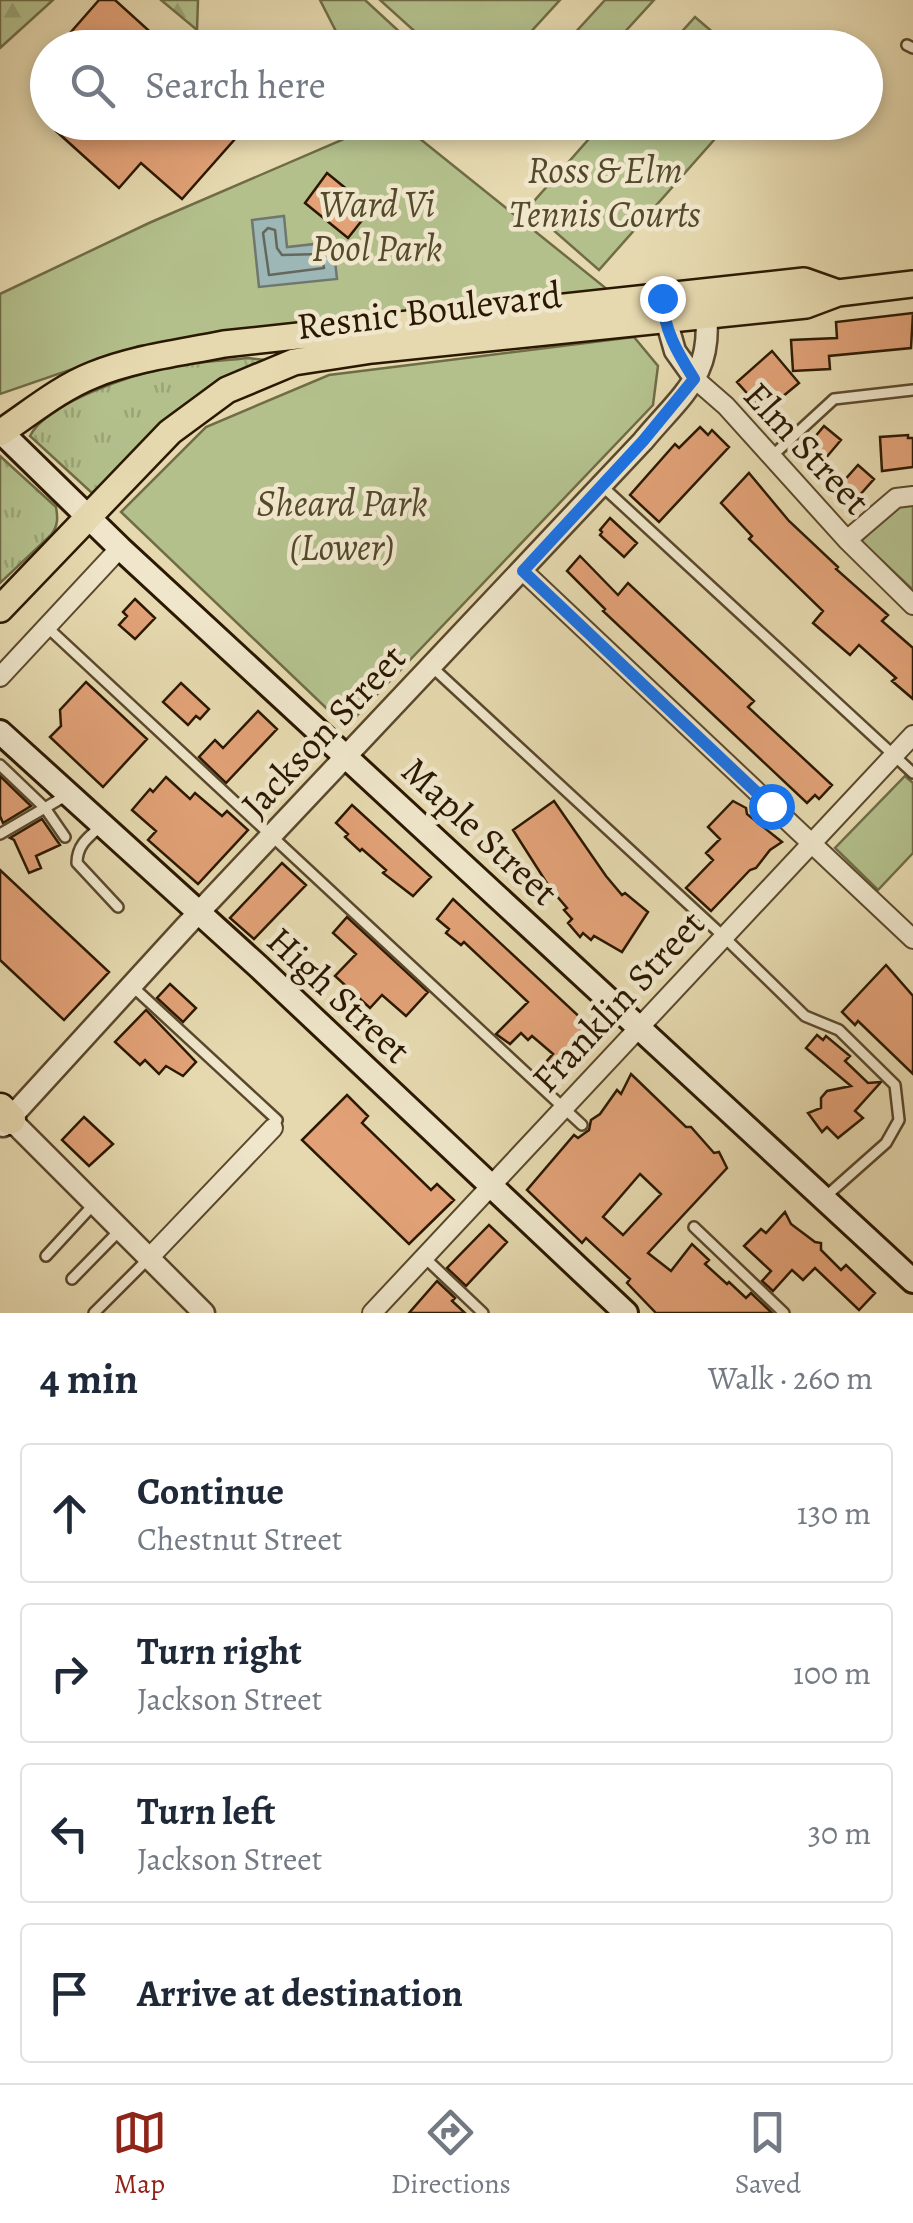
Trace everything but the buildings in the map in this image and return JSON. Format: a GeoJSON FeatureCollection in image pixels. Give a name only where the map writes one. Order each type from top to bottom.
{"type":"FeatureCollection","features":[{"type":"Feature","properties":{"kind":"main road","name":"Resnic Boulevard"},"geometry":{"type":"LineString","coordinates":[[0,609],[170,432],[227,390],[294,362],[704,304],[806,305],[838,293],[913,284]]}},
{"type":"Feature","properties":{"kind":"main road","name":"Resnic Boulevard"},"geometry":{"type":"LineString","coordinates":[[0,432],[92,375],[141,360],[224,344],[663,309]]}},
{"type":"Feature","properties":{"kind":"main road","name":"Maple Street"},"geometry":{"type":"LineString","coordinates":[[0,432],[120,548],[913,1281]]}},
{"type":"Feature","properties":{"kind":"main road","name":"High Street"},"geometry":{"type":"LineString","coordinates":[[5,744],[199,913],[626,1313]]}},
{"type":"Feature","properties":{"kind":"street","name":"Jackson Street"},"geometry":{"type":"LineString","coordinates":[[2,1117],[132,986],[602,486],[694,379],[707,356],[704,304]]}},
{"type":"Feature","properties":{"kind":"street"},"geometry":{"type":"LineString","coordinates":[[663,309],[675,350],[694,379]]}},
{"type":"Feature","properties":{"kind":"street","name":"Elm Street"},"geometry":{"type":"LineString","coordinates":[[694,379],[726,406],[847,540],[913,605]]}},
{"type":"Feature","properties":{"kind":"street"},"geometry":{"type":"LineString","coordinates":[[847,540],[896,498],[913,496]]}},
{"type":"Feature","properties":{"kind":"street"},"geometry":{"type":"LineString","coordinates":[[0,676],[120,548]]}},
{"type":"Feature","properties":{"kind":"street"},"geometry":{"type":"LineString","coordinates":[[523,571],[913,939]]}},
{"type":"Feature","properties":{"kind":"street","name":"Franklin Street"},"geometry":{"type":"LineString","coordinates":[[372,1313],[913,736]]}},
{"type":"Feature","properties":{"kind":"street"},"geometry":{"type":"LineString","coordinates":[[2,1117],[204,1313]]}},
{"type":"Feature","properties":{"kind":"street"},"geometry":{"type":"LineString","coordinates":[[149,1258],[274,1128]]}},
{"type":"Feature","properties":{"kind":"lane"},"geometry":{"type":"LineString","coordinates":[[772,456],[834,399],[913,390]]}},
{"type":"Feature","properties":{"kind":"lane"},"geometry":{"type":"LineString","coordinates":[[602,486],[913,773]]}},
{"type":"Feature","properties":{"kind":"lane"},"geometry":{"type":"LineString","coordinates":[[46,626],[582,1126]]}},
{"type":"Feature","properties":{"kind":"lane"},"geometry":{"type":"LineString","coordinates":[[432,666],[804,1016],[839,1030],[895,1085],[899,1120],[886,1143],[824,1198]]}},
{"type":"Feature","properties":{"kind":"lane"},"geometry":{"type":"LineString","coordinates":[[0,765],[45,808],[65,836]]}},
{"type":"Feature","properties":{"kind":"lane"},"geometry":{"type":"LineString","coordinates":[[0,834],[18,818],[68,795]]}},
{"type":"Feature","properties":{"kind":"lane"},"geometry":{"type":"LineString","coordinates":[[102,826],[83,842],[77,863],[118,907]]}},
{"type":"Feature","properties":{"kind":"lane"},"geometry":{"type":"LineString","coordinates":[[132,986],[277,1120],[274,1128]]}},
{"type":"Feature","properties":{"kind":"lane"},"geometry":{"type":"LineString","coordinates":[[46,1256],[94,1204]]}},
{"type":"Feature","properties":{"kind":"lane"},"geometry":{"type":"LineString","coordinates":[[694,1227],[784,1313]]}},
{"type":"Feature","properties":{"kind":"lane"},"geometry":{"type":"LineString","coordinates":[[72,1279],[120,1230]]}},
{"type":"Feature","properties":{"kind":"lane"},"geometry":{"type":"LineString","coordinates":[[424,1257],[482,1313]]}},
{"type":"Feature","properties":{"kind":"lane"},"geometry":{"type":"LineString","coordinates":[[94,1313],[149,1258]]}},
{"type":"Feature","properties":{"kind":"green space"},"geometry":{"type":"Polygon","coordinates":[[[0,0],[53,0],[0,48],[0,0]]]}},
{"type":"Feature","properties":{"kind":"green space"},"geometry":{"type":"Polygon","coordinates":[[[161,0],[198,0],[197,30],[161,0]]]}},
{"type":"Feature","properties":{"kind":"green space"},"geometry":{"type":"Polygon","coordinates":[[[320,0],[365,0],[398,30],[335,30],[320,0]]]}},
{"type":"Feature","properties":{"kind":"green space"},"geometry":{"type":"Polygon","coordinates":[[[380,0],[560,0],[532,30],[413,30],[380,0]]]}},
{"type":"Feature","properties":{"kind":"green space"},"geometry":{"type":"Polygon","coordinates":[[[605,0],[654,0],[627,30],[578,30],[605,0]]]}},
{"type":"Feature","properties":{"kind":"green space"},"geometry":{"type":"Polygon","coordinates":[[[695,17],[710,30],[683,30],[695,17]]]}},
{"type":"Feature","properties":{"kind":"green space","name":"Ward Vi Pool Park"},"geometry":{"type":"Polygon","coordinates":[[[342,140],[421,140],[613,294],[139,346],[0,394],[0,294],[149,223],[342,140]]]}},
{"type":"Feature","properties":{"kind":"green space","name":"Ross & Elm Tennis Courts"},"geometry":{"type":"Polygon","coordinates":[[[588,140],[714,140],[599,270],[528,208],[588,140]]]}},
{"type":"Feature","properties":{"kind":"green space","name":"Sheard Park (Lower)"},"geometry":{"type":"Polygon","coordinates":[[[634,337],[658,366],[653,405],[346,727],[121,512],[206,427],[329,375],[634,337]]]}},
{"type":"Feature","properties":{"kind":"green space"},"geometry":{"type":"Polygon","coordinates":[[[248,358],[266,360],[152,437],[92,493],[30,436],[54,412],[113,383],[169,367],[248,358]]]}},
{"type":"Feature","properties":{"kind":"green space"},"geometry":{"type":"Polygon","coordinates":[[[0,456],[56,507],[57,518],[51,535],[0,583],[0,456]]]}},
{"type":"Feature","properties":{"kind":"green space"},"geometry":{"type":"Polygon","coordinates":[[[913,503],[913,590],[861,541],[896,508],[913,503]]]}},
{"type":"Feature","properties":{"kind":"green space"},"geometry":{"type":"Polygon","coordinates":[[[905,776],[913,783],[913,853],[878,890],[835,848],[905,776]]]}},
{"type":"Feature","properties":{"kind":"water"},"geometry":{"type":"Polygon","coordinates":[[[284,216],[287,247],[333,242],[337,279],[259,287],[252,220],[284,216]]]}},
{"type":"Feature","properties":{"kind":"route"},"geometry":{"type":"LineString","coordinates":[[662,298],[670,338],[694,379],[643,441],[523,571],[771,806]]}}]}
